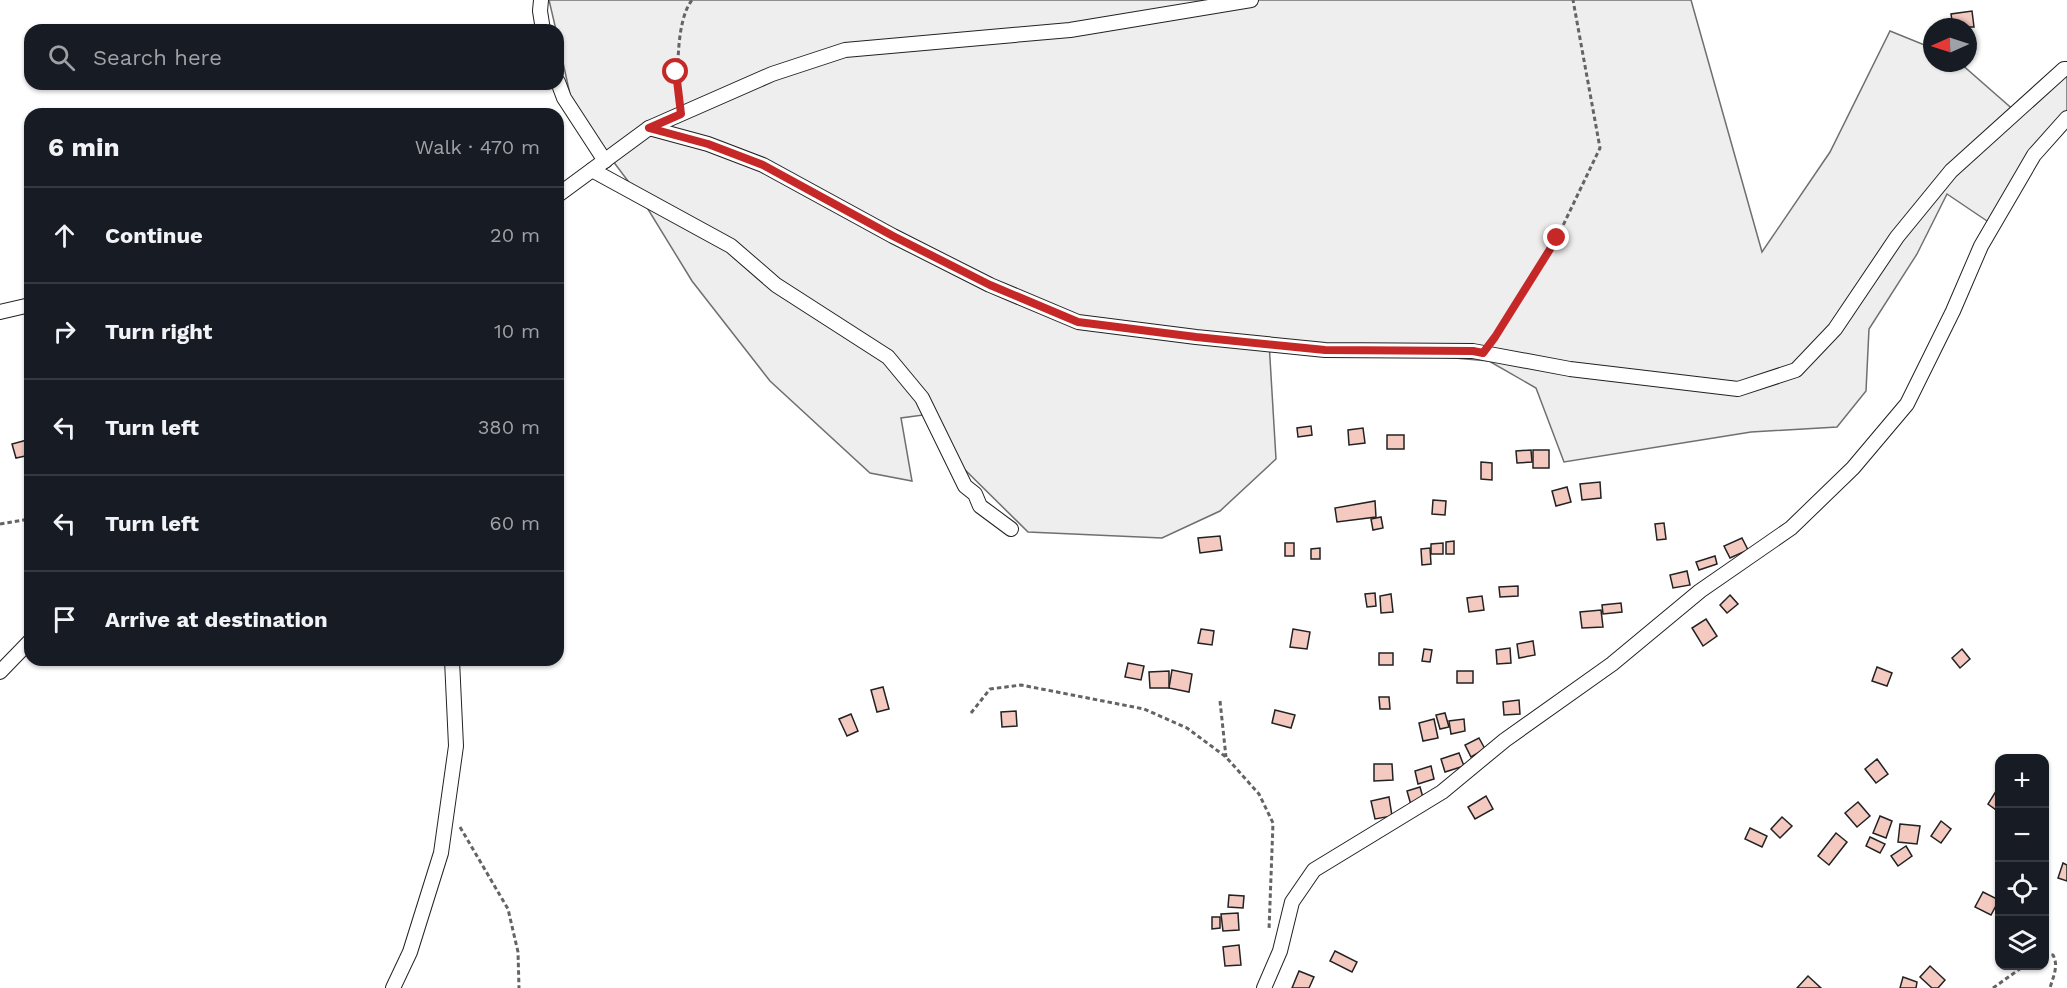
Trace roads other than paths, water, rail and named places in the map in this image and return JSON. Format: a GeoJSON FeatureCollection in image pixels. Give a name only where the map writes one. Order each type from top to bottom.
{"type":"FeatureCollection","features":[{"type":"Feature","properties":{"kind":"street"},"geometry":{"type":"LineString","coordinates":[[541,0],[542,24]]}},
{"type":"Feature","properties":{"kind":"street"},"geometry":{"type":"LineString","coordinates":[[564,191],[649,128],[772,75],[845,50],[1070,30],[1251,0]]}},
{"type":"Feature","properties":{"kind":"street"},"geometry":{"type":"LineString","coordinates":[[649,128],[708,144],[763,165],[893,236],[981,280],[1078,322],[1325,350],[1473,351],[1570,369],[1738,389],[1796,370],[1835,329],[1897,237],[1951,171],[2064,69],[2067,69]]}},
{"type":"Feature","properties":{"kind":"street"},"geometry":{"type":"LineString","coordinates":[[561,90],[604,161]]}},
{"type":"Feature","properties":{"kind":"street"},"geometry":{"type":"LineString","coordinates":[[1264,988],[1280,951],[1292,902],[1314,870],[1442,792],[1505,740],[1612,664],[1700,591],[1791,528],[1853,468],[1907,404],[1953,311],[1981,246],[2034,156],[2065,122]]}},
{"type":"Feature","properties":{"kind":"street"},"geometry":{"type":"LineString","coordinates":[[592,170],[731,246],[776,285],[888,357],[922,398],[964,486],[975,494],[980,506],[1011,529]]}},
{"type":"Feature","properties":{"kind":"street"},"geometry":{"type":"LineString","coordinates":[[0,312],[24,306]]}},
{"type":"Feature","properties":{"kind":"street"},"geometry":{"type":"LineString","coordinates":[[0,672],[24,647]]}},
{"type":"Feature","properties":{"kind":"street"},"geometry":{"type":"LineString","coordinates":[[393,988],[410,952],[441,853],[456,746],[452,666]]}}]}
